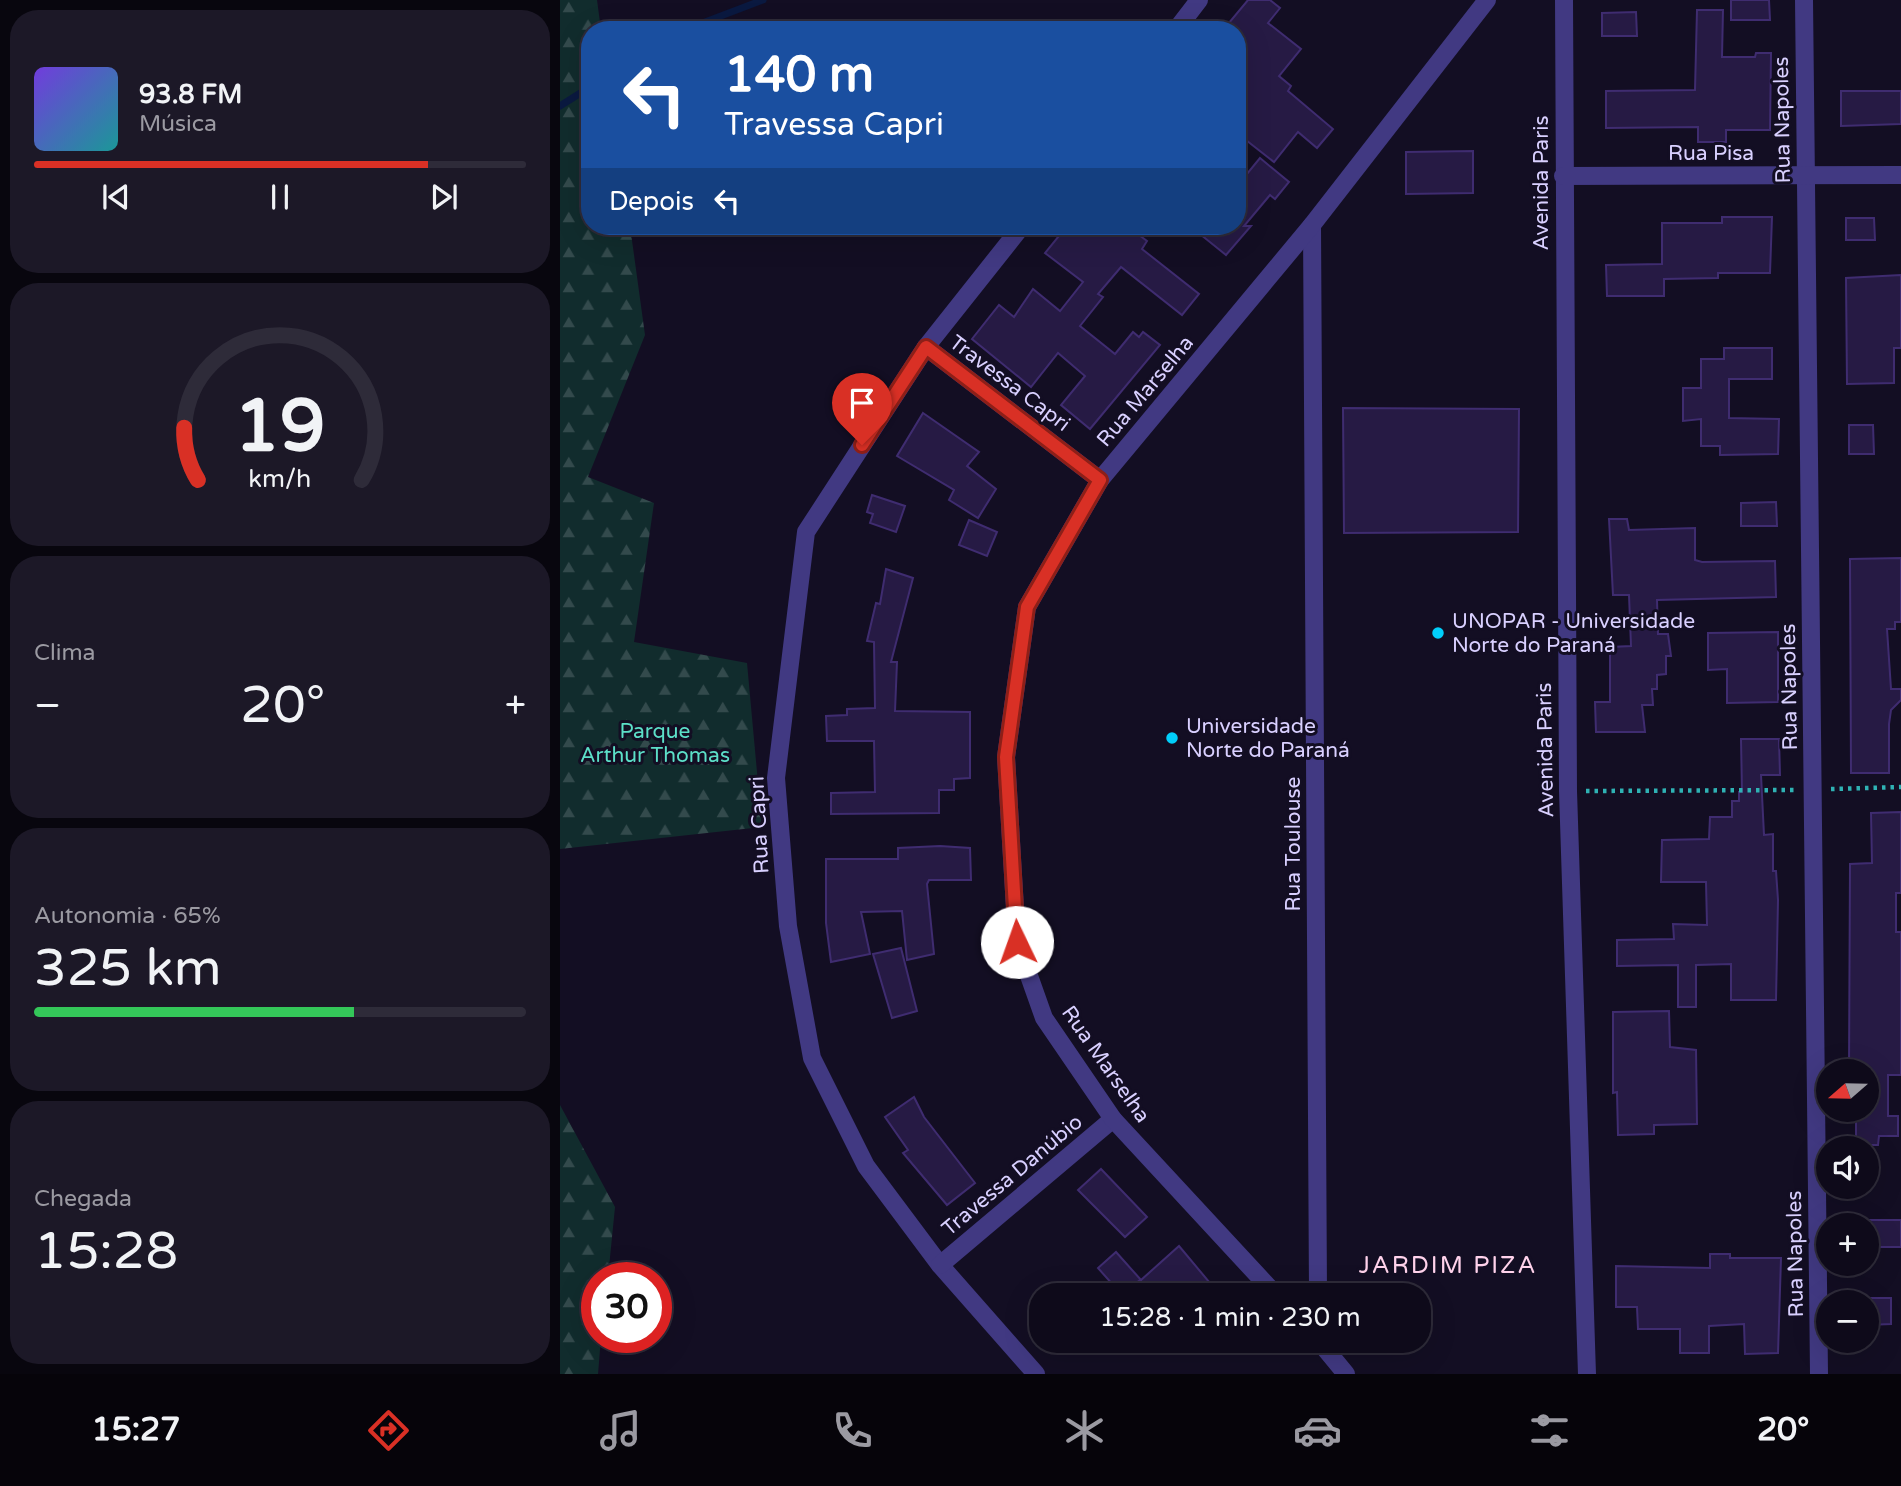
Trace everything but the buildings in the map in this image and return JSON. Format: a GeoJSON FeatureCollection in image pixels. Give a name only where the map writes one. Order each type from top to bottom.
{"type":"FeatureCollection","features":[{"type":"Feature","properties":{"kind":"street"},"geometry":{"type":"LineString","coordinates":[[1183,21],[1199,0]]}},
{"type":"Feature","properties":{"kind":"street","name":"Rua Marselha"},"geometry":{"type":"LineString","coordinates":[[1265,1283],[1113,1119],[1044,1018],[1017,942],[1006,757],[1027,607],[1100,480],[1312,225],[1487,0]]}},
{"type":"Feature","properties":{"kind":"street","name":"Avenida Paris"},"geometry":{"type":"LineString","coordinates":[[1564,0],[1567,791],[1587,1374]]}},
{"type":"Feature","properties":{"kind":"street","name":"Rua Napoles"},"geometry":{"type":"LineString","coordinates":[[1804,0],[1819,1374]]}},
{"type":"Feature","properties":{"kind":"street","name":"Rua Pisa"},"geometry":{"type":"LineString","coordinates":[[1563,176],[1901,175]]}},
{"type":"Feature","properties":{"kind":"street","name":"Rua Toulouse"},"geometry":{"type":"LineString","coordinates":[[1312,225],[1318,1283]]}},
{"type":"Feature","properties":{"kind":"street","name":"Rua Capri"},"geometry":{"type":"LineString","coordinates":[[1014,235],[926,347],[806,532],[776,778],[788,926],[812,1058],[866,1166],[940,1265],[1036,1374]]}},
{"type":"Feature","properties":{"kind":"street","name":"Travessa Capri"},"geometry":{"type":"LineString","coordinates":[[926,347],[1100,480]]}},
{"type":"Feature","properties":{"kind":"street","name":"Travessa Danúbio"},"geometry":{"type":"LineString","coordinates":[[940,1265],[1113,1119]]}},
{"type":"Feature","properties":{"kind":"street"},"geometry":{"type":"LineString","coordinates":[[1328,1353],[1346,1374]]}},
{"type":"Feature","properties":{"kind":"path"},"geometry":{"type":"LineString","coordinates":[[1567,791],[1901,787]]}},
{"type":"Feature","properties":{"kind":"green space","name":"Parque Arthur Thomas"},"geometry":{"type":"Polygon","coordinates":[[[560,0],[597,0],[600,21],[581,21],[581,235],[631,235],[645,335],[588,477],[654,503],[634,642],[747,663],[762,827],[560,849],[560,0]]]}},
{"type":"Feature","properties":{"kind":"green space"},"geometry":{"type":"Polygon","coordinates":[[[560,1105],[615,1207],[610,1262],[581,1262],[581,1353],[600,1353],[598,1374],[560,1374],[560,1105]]]}},
{"type":"Feature","properties":{"kind":"waterway"},"geometry":{"type":"LineString","coordinates":[[708,21],[763,0]]}},
{"type":"Feature","properties":{"kind":"waterway"},"geometry":{"type":"LineString","coordinates":[[560,106],[581,93]]}},
{"type":"Feature","properties":{"kind":"place","name":"UNOPAR - Universidade Norte do Paraná"},"geometry":{"type":"Point","coordinates":[1438,633]}},
{"type":"Feature","properties":{"kind":"place","name":"Universidade Norte do Paraná"},"geometry":{"type":"Point","coordinates":[1172,738]}},
{"type":"Feature","properties":{"kind":"district","name":"JARDIM PIZA"},"geometry":{"type":"Point","coordinates":[1448,1265]}},
{"type":"Feature","properties":{"kind":"route"},"geometry":{"type":"LineString","coordinates":[[862,445],[926,347],[1100,480],[1027,607],[1006,757],[1017,942]]}}]}
